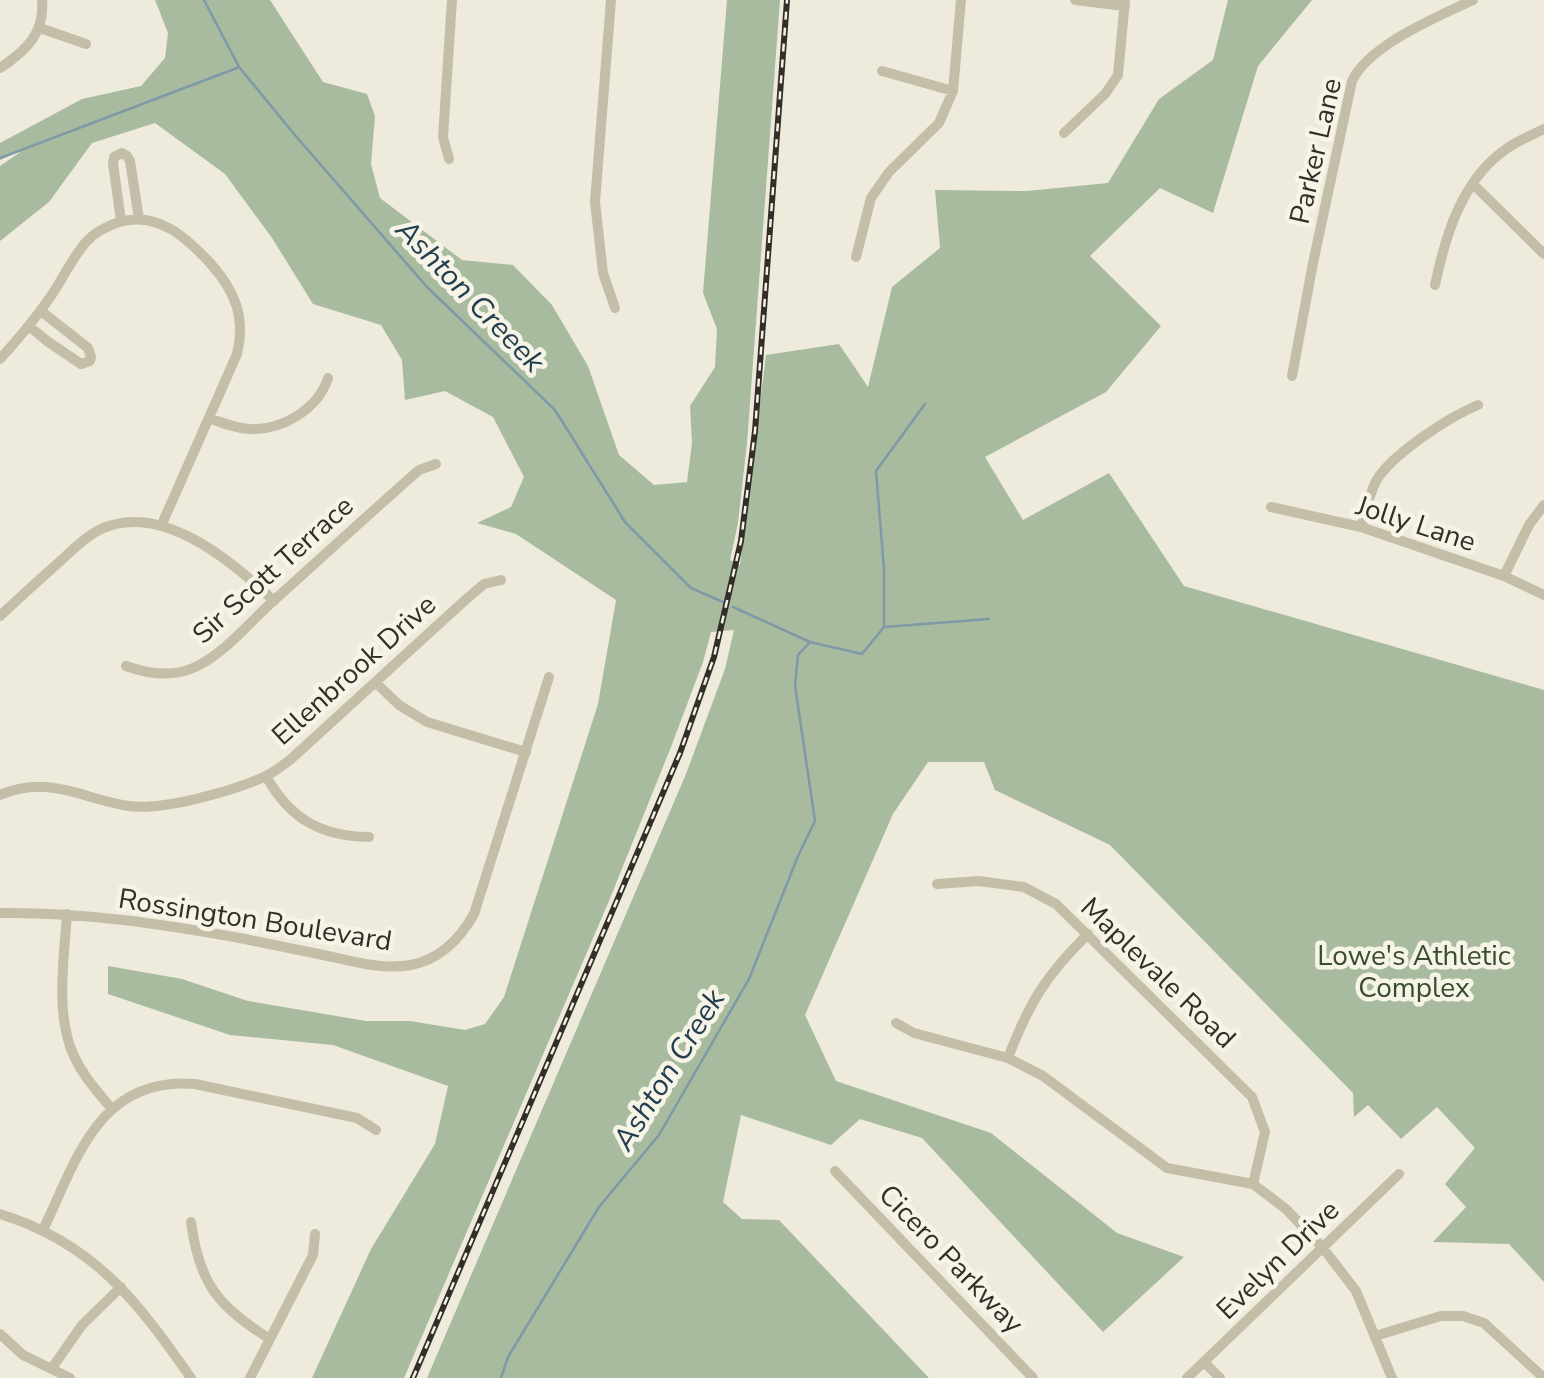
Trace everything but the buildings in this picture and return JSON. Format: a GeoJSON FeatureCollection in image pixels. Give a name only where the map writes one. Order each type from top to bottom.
{"type":"FeatureCollection","features":[{"type":"Feature","properties":{"kind":"street"},"geometry":{"type":"LineString","coordinates":[[0,68],[30,44],[40,28],[42,0]]}},
{"type":"Feature","properties":{"kind":"street"},"geometry":{"type":"LineString","coordinates":[[449,159],[443,137],[452,0]]}},
{"type":"Feature","properties":{"kind":"street"},"geometry":{"type":"LineString","coordinates":[[611,0],[595,202],[603,272],[616,308]]}},
{"type":"Feature","properties":{"kind":"street"},"geometry":{"type":"LineString","coordinates":[[856,258],[871,198],[889,172],[939,124],[953,91],[962,0]]}},
{"type":"Feature","properties":{"kind":"street"},"geometry":{"type":"LineString","coordinates":[[1064,133],[1106,94],[1118,75],[1125,3],[1075,0]]}},
{"type":"Feature","properties":{"kind":"street","name":"Parker Lane"},"geometry":{"type":"LineString","coordinates":[[1292,376],[1356,72],[1370,57],[1414,29],[1474,0]]}},
{"type":"Feature","properties":{"kind":"street"},"geometry":{"type":"LineString","coordinates":[[40,28],[86,44]]}},
{"type":"Feature","properties":{"kind":"street"},"geometry":{"type":"LineString","coordinates":[[882,71],[953,91]]}},
{"type":"Feature","properties":{"kind":"street"},"geometry":{"type":"LineString","coordinates":[[1435,285],[1458,208],[1473,184],[1502,152],[1544,129]]}},
{"type":"Feature","properties":{"kind":"street"},"geometry":{"type":"LineString","coordinates":[[121,222],[112,163],[118,154],[130,161],[138,219]]}},
{"type":"Feature","properties":{"kind":"street"},"geometry":{"type":"LineString","coordinates":[[1473,184],[1544,254]]}},
{"type":"Feature","properties":{"kind":"street"},"geometry":{"type":"LineString","coordinates":[[0,359],[29,326],[84,244],[100,230],[138,219],[159,222],[184,237],[224,279],[236,300],[241,323],[238,349],[162,524]]}},
{"type":"Feature","properties":{"kind":"street"},"geometry":{"type":"LineString","coordinates":[[29,326],[82,364],[90,361],[88,348],[40,310]]}},
{"type":"Feature","properties":{"kind":"street"},"geometry":{"type":"LineString","coordinates":[[209,418],[250,429],[275,426],[308,407],[320,395],[328,378]]}},
{"type":"Feature","properties":{"kind":"street"},"geometry":{"type":"LineString","coordinates":[[1361,527],[1374,485],[1386,466],[1453,416],[1478,406]]}},
{"type":"Feature","properties":{"kind":"street","name":"Sir Scott Terrace"},"geometry":{"type":"LineString","coordinates":[[126,666],[152,673],[190,669],[217,652],[419,470],[436,464]]}},
{"type":"Feature","properties":{"kind":"street"},"geometry":{"type":"LineString","coordinates":[[1504,576],[1529,525],[1544,505]]}},
{"type":"Feature","properties":{"kind":"street","name":"Jolly Lane"},"geometry":{"type":"LineString","coordinates":[[1271,507],[1361,527],[1504,576],[1544,595]]}},
{"type":"Feature","properties":{"kind":"street"},"geometry":{"type":"LineString","coordinates":[[0,616],[86,538],[126,522],[162,524],[194,540],[274,600]]}},
{"type":"Feature","properties":{"kind":"street","name":"Ellenbrook Drive"},"geometry":{"type":"LineString","coordinates":[[0,795],[45,786],[149,808],[175,804],[266,776],[290,760],[484,584],[501,580]]}},
{"type":"Feature","properties":{"kind":"street","name":"Rossington Boulevard"},"geometry":{"type":"LineString","coordinates":[[0,913],[67,914],[174,926],[377,966],[399,967],[432,959],[460,936],[474,914],[548,677]]}},
{"type":"Feature","properties":{"kind":"street"},"geometry":{"type":"LineString","coordinates":[[376,682],[398,705],[427,722],[526,752]]}},
{"type":"Feature","properties":{"kind":"street"},"geometry":{"type":"LineString","coordinates":[[266,776],[284,804],[308,823],[336,834],[370,836]]}},
{"type":"Feature","properties":{"kind":"street","name":"Maplevale Road"},"geometry":{"type":"LineString","coordinates":[[937,884],[978,881],[1024,887],[1056,904],[1088,934],[1252,1096],[1265,1132],[1253,1184]]}},
{"type":"Feature","properties":{"kind":"street"},"geometry":{"type":"LineString","coordinates":[[67,914],[63,1009],[67,1037],[79,1067],[111,1108]]}},
{"type":"Feature","properties":{"kind":"street"},"geometry":{"type":"LineString","coordinates":[[1008,1058],[1044,981],[1088,934]]}},
{"type":"Feature","properties":{"kind":"street"},"geometry":{"type":"LineString","coordinates":[[896,1023],[914,1033],[1008,1058],[1043,1076],[1167,1168],[1253,1184],[1286,1209],[1356,1291],[1392,1378]]}},
{"type":"Feature","properties":{"kind":"street"},"geometry":{"type":"LineString","coordinates":[[42,1230],[94,1126],[111,1108],[147,1088],[178,1082],[195,1084],[357,1118],[376,1130]]}},
{"type":"Feature","properties":{"kind":"street","name":"Cicero Parkway"},"geometry":{"type":"LineString","coordinates":[[835,1172],[1034,1378]]}},
{"type":"Feature","properties":{"kind":"street","name":"Evelyn Drive"},"geometry":{"type":"LineString","coordinates":[[1187,1378],[1399,1174]]}},
{"type":"Feature","properties":{"kind":"street"},"geometry":{"type":"LineString","coordinates":[[0,1214],[42,1230],[81,1253],[121,1286],[192,1378]]}},
{"type":"Feature","properties":{"kind":"street"},"geometry":{"type":"LineString","coordinates":[[190,1222],[200,1265],[216,1295],[242,1321],[270,1338]]}},
{"type":"Feature","properties":{"kind":"street"},"geometry":{"type":"LineString","coordinates":[[250,1378],[313,1255],[315,1234]]}},
{"type":"Feature","properties":{"kind":"street"},"geometry":{"type":"LineString","coordinates":[[52,1368],[82,1325],[121,1286]]}},
{"type":"Feature","properties":{"kind":"street"},"geometry":{"type":"LineString","coordinates":[[1375,1336],[1441,1316],[1463,1316],[1484,1323],[1544,1378]]}},
{"type":"Feature","properties":{"kind":"street"},"geometry":{"type":"LineString","coordinates":[[0,1334],[23,1355],[70,1378]]}},
{"type":"Feature","properties":{"kind":"street"},"geometry":{"type":"LineString","coordinates":[[1204,1362],[1220,1378]]}},
{"type":"Feature","properties":{"kind":"green space","name":"Lowe's Athletic Complex"},"geometry":{"type":"Polygon","coordinates":[[[155,0],[270,0],[323,82],[367,94],[375,116],[371,164],[380,198],[462,260],[513,265],[552,305],[588,366],[619,455],[654,485],[687,482],[692,443],[690,406],[715,367],[717,329],[703,293],[727,0],[780,0],[747,443],[730,560],[740,565],[766,355],[839,344],[868,387],[892,287],[940,248],[935,190],[1027,191],[1108,183],[1159,99],[1213,60],[1228,0],[1312,0],[1258,66],[1213,213],[1160,188],[1090,256],[1161,326],[1106,392],[985,457],[1023,520],[1109,473],[1184,586],[1544,690],[1544,1282],[1509,1244],[1433,1242],[1466,1207],[1445,1184],[1475,1148],[1437,1107],[1401,1139],[1368,1105],[1354,1117],[1353,1093],[1110,845],[995,790],[984,762],[928,762],[893,814],[805,1015],[836,1081],[991,1133],[1117,1233],[1184,1257],[1103,1332],[922,1138],[860,1119],[831,1145],[741,1115],[723,1202],[742,1219],[779,1220],[929,1378],[427,1378],[686,774],[725,669],[734,630],[711,632],[671,747],[609,901],[404,1378],[312,1378],[371,1249],[435,1144],[448,1086],[333,1045],[230,1035],[108,994],[108,966],[182,979],[248,1001],[366,1021],[410,1021],[465,1030],[485,1024],[504,997],[598,704],[616,600],[516,534],[477,523],[511,507],[524,477],[493,417],[445,391],[405,400],[402,360],[381,325],[313,304],[272,238],[225,174],[155,123],[92,143],[49,202],[0,241],[0,166],[29,146],[0,160],[0,143],[82,99],[141,86],[165,58],[168,33],[155,0]]]}},
{"type":"Feature","properties":{"kind":"waterway","name":"Ashton Creeek"},"geometry":{"type":"LineString","coordinates":[[204,0],[239,67],[294,134],[427,287],[555,410],[625,522],[691,588],[723,602]]}},
{"type":"Feature","properties":{"kind":"waterway"},"geometry":{"type":"LineString","coordinates":[[0,158],[237,68]]}},
{"type":"Feature","properties":{"kind":"waterway"},"geometry":{"type":"LineString","coordinates":[[884,626],[876,471],[925,404]]}},
{"type":"Feature","properties":{"kind":"waterway"},"geometry":{"type":"LineString","coordinates":[[733,607],[810,642],[862,654],[884,627],[989,619]]}},
{"type":"Feature","properties":{"kind":"waterway","name":"Ashton Creek"},"geometry":{"type":"LineString","coordinates":[[501,1378],[508,1357],[599,1207],[659,1135],[749,979],[815,821],[795,686],[798,655],[810,642]]}},
{"type":"Feature","properties":{"kind":"railway"},"geometry":{"type":"LineString","coordinates":[[413,1378],[680,753],[714,657],[741,541],[755,431],[787,0]]}}]}
